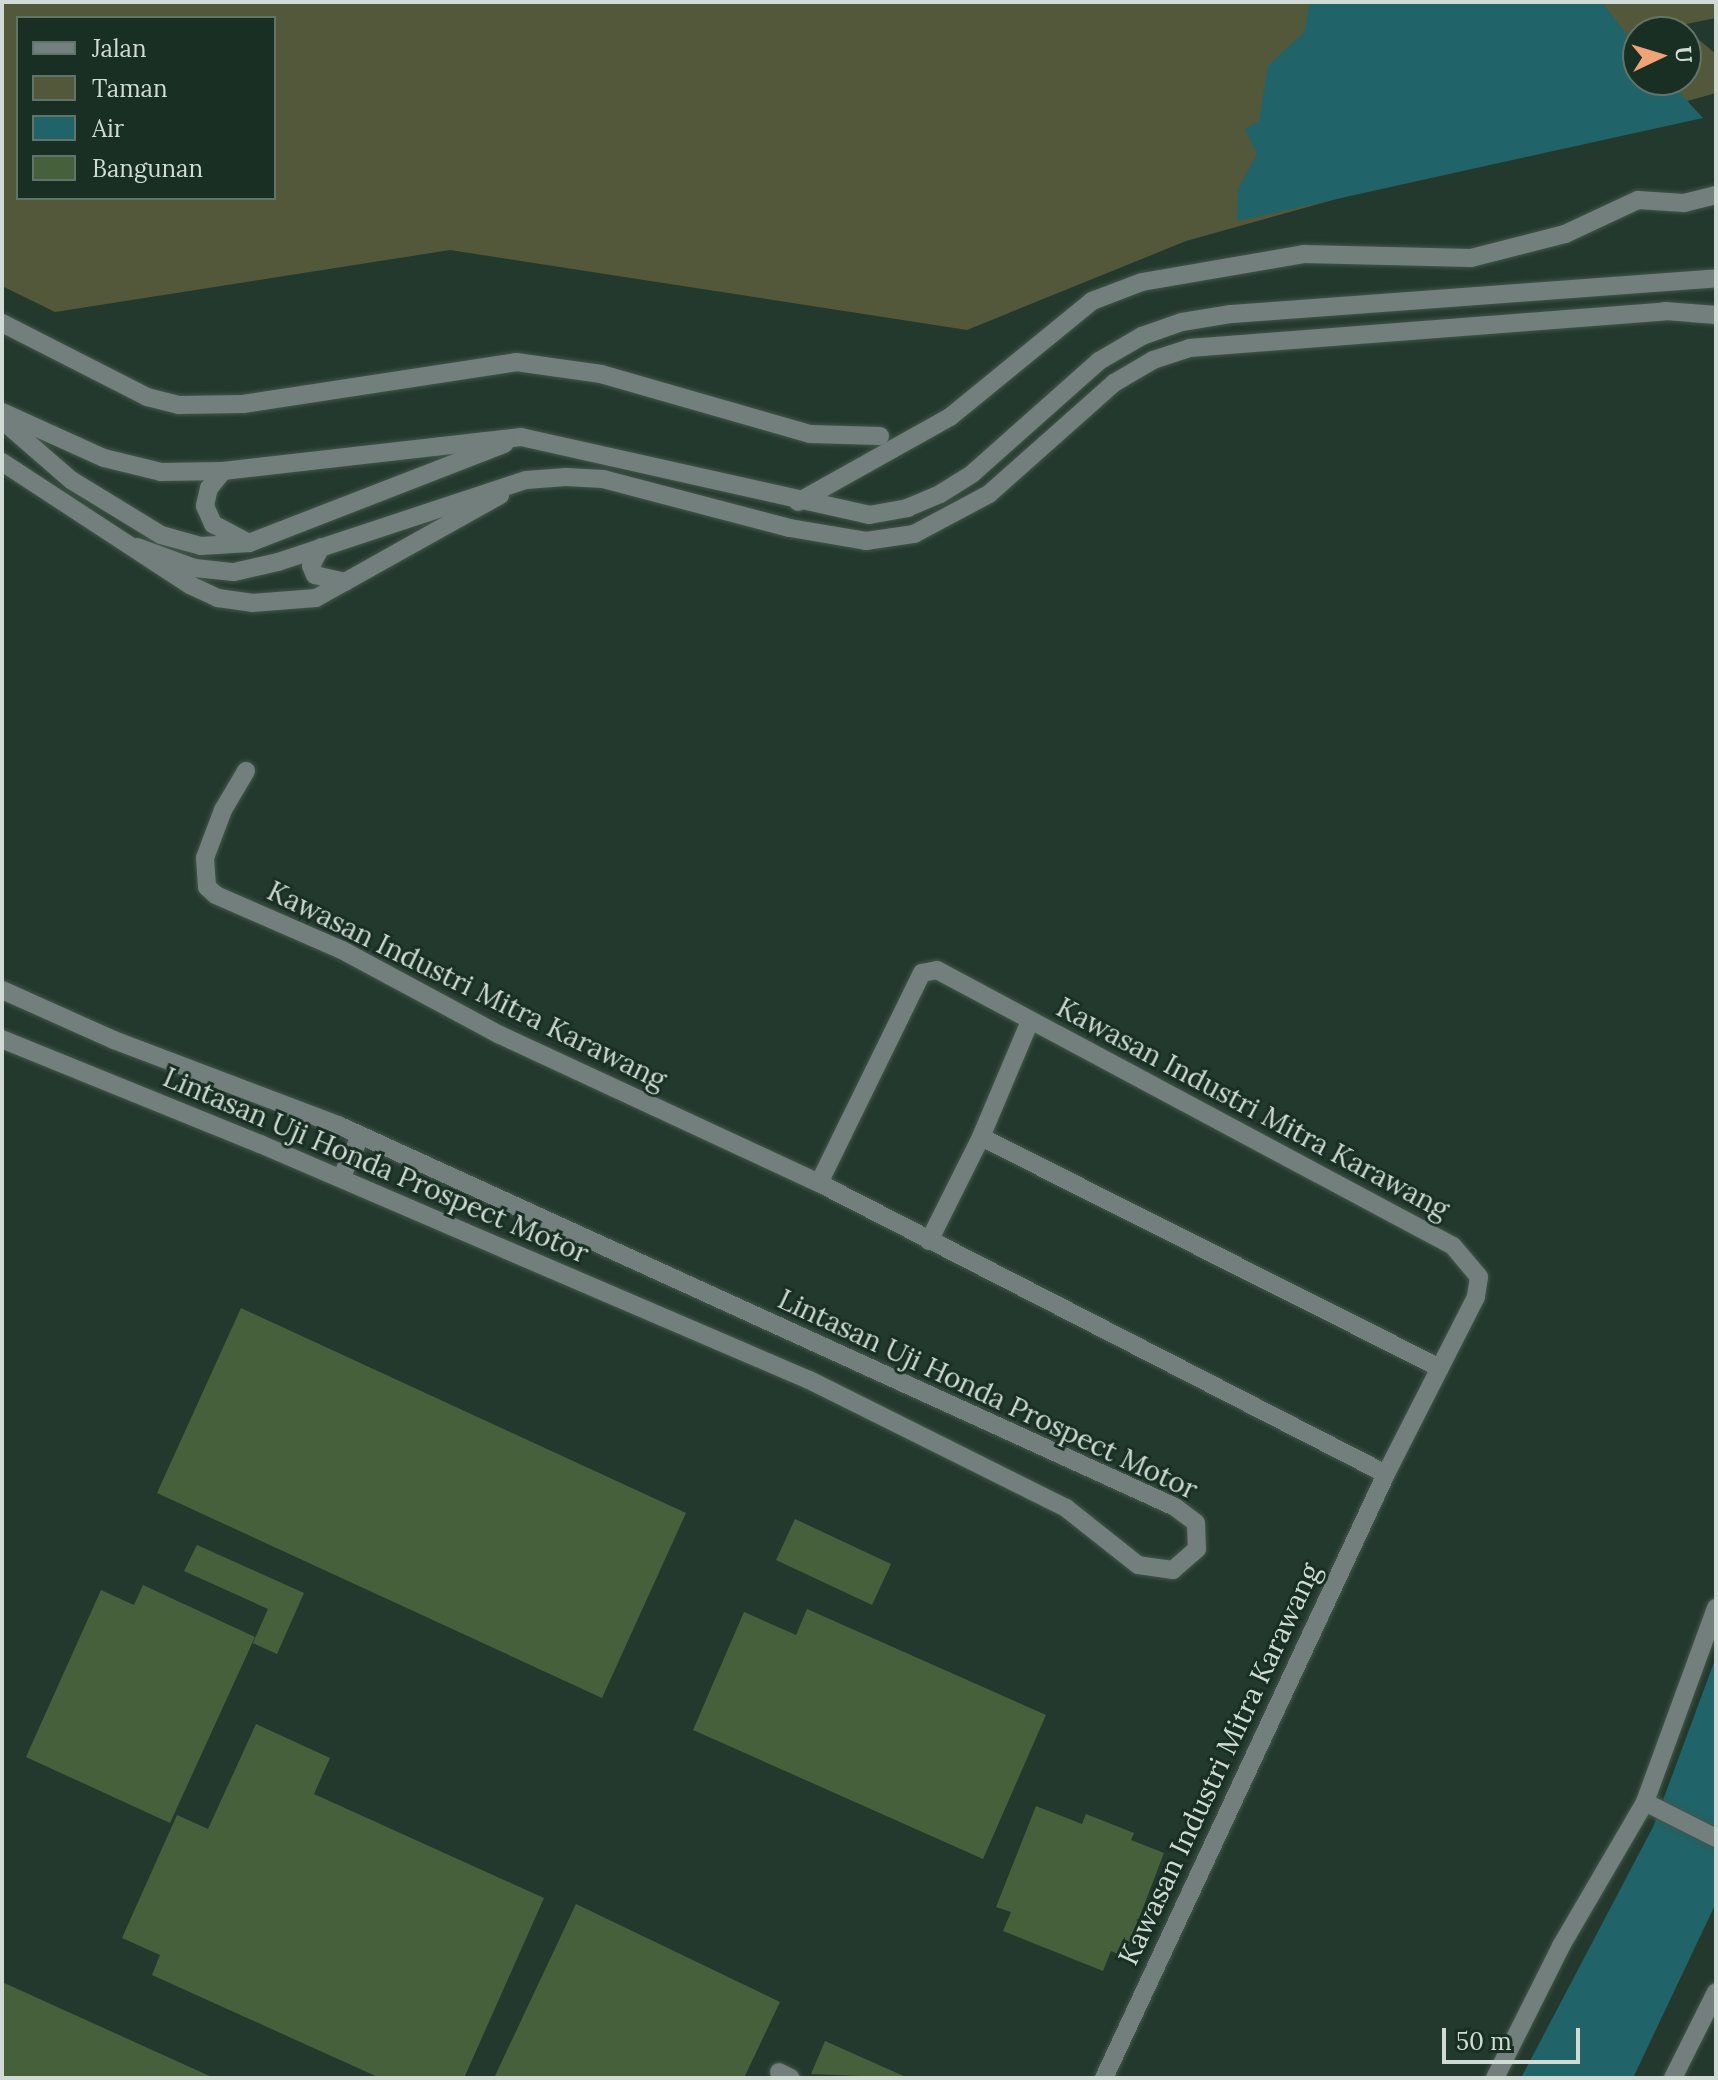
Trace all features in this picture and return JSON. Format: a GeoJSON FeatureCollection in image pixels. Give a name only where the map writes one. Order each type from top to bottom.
{"type":"FeatureCollection","features":[{"type":"Feature","properties":{"kind":"street"},"geometry":{"type":"LineString","coordinates":[[798,502],[950,417],[1092,301],[1142,282],[1304,254],[1471,258],[1565,234],[1638,200],[1684,203],[1716,195]]}},
{"type":"Feature","properties":{"kind":"street"},"geometry":{"type":"LineString","coordinates":[[2,412],[104,458],[161,472],[223,471],[521,437],[798,502],[869,515],[907,508],[940,494],[973,473],[1099,361],[1142,336],[1182,322],[1231,314],[1716,278]]}},
{"type":"Feature","properties":{"kind":"street"},"geometry":{"type":"LineString","coordinates":[[1664,284],[1665,311]]}},
{"type":"Feature","properties":{"kind":"street"},"geometry":{"type":"LineString","coordinates":[[137,547],[195,568],[234,572],[526,480],[603,479],[790,528],[866,541],[914,534],[953,517],[989,494],[1114,383],[1153,360],[1189,348],[1665,311],[1716,315]]}},
{"type":"Feature","properties":{"kind":"street"},"geometry":{"type":"LineString","coordinates":[[2,323],[135,391],[179,405],[243,404],[516,362],[601,374],[810,434],[880,436]]}},
{"type":"Feature","properties":{"kind":"street"},"geometry":{"type":"LineString","coordinates":[[2,420],[71,480],[161,535],[201,546],[249,543],[521,437]]}},
{"type":"Feature","properties":{"kind":"street"},"geometry":{"type":"LineString","coordinates":[[2,462],[137,547],[190,585],[218,598],[285,603],[316,598],[526,480]]}},
{"type":"Feature","properties":{"kind":"street"},"geometry":{"type":"LineString","coordinates":[[223,471],[209,488],[205,506],[213,524],[249,543]]}},
{"type":"Feature","properties":{"kind":"street"},"geometry":{"type":"LineString","coordinates":[[321,547],[311,566],[315,575],[345,582]]}},
{"type":"Feature","properties":{"kind":"street","name":"Kawasan Industri Mitra Karawang"},"geometry":{"type":"LineString","coordinates":[[246,771],[223,810],[205,858],[207,887],[216,895],[342,950],[500,1035],[819,1183],[1386,1474]]}},
{"type":"Feature","properties":{"kind":"street","name":"Kawasan Industri Mitra Karawang"},"geometry":{"type":"LineString","coordinates":[[819,1183],[922,973],[937,970],[1463,1254],[1479,1277],[1476,1297],[1386,1474],[1104,2078]]}},
{"type":"Feature","properties":{"kind":"street","name":"Lintasan Uji Honda Prospect Motor"},"geometry":{"type":"LineString","coordinates":[[2,990],[114,1040],[361,1135],[1175,1507],[1196,1523],[1197,1549],[1173,1570],[1138,1565],[1066,1508],[809,1380],[341,1178],[2,1039]]}},
{"type":"Feature","properties":{"kind":"street","name":"Kawasan Industri Mitra Karawang"},"geometry":{"type":"LineString","coordinates":[[929,1241],[981,1137],[1030,1021]]}},
{"type":"Feature","properties":{"kind":"street"},"geometry":{"type":"LineString","coordinates":[[341,1178],[361,1135]]}},
{"type":"Feature","properties":{"kind":"street"},"geometry":{"type":"LineString","coordinates":[[981,1137],[1440,1368]]}},
{"type":"Feature","properties":{"kind":"street"},"geometry":{"type":"LineString","coordinates":[[1495,2078],[1561,1946],[1650,1805],[1716,1608]]}},
{"type":"Feature","properties":{"kind":"street"},"geometry":{"type":"LineString","coordinates":[[1650,1805],[1716,1838]]}},
{"type":"Feature","properties":{"kind":"street"},"geometry":{"type":"LineString","coordinates":[[1673,2078],[1712,2016],[1716,1992]]}},
{"type":"Feature","properties":{"kind":"green space"},"geometry":{"type":"Polygon","coordinates":[[[2,2],[1716,2],[1716,18],[1702,21],[1702,16],[1622,16],[1622,96],[1702,96],[1702,42],[1716,54],[1716,93],[1186,241],[967,330],[450,250],[55,312],[2,286],[2,2]]]}},
{"type":"Feature","properties":{"kind":"water"},"geometry":{"type":"Polygon","coordinates":[[[1310,2],[1602,2],[1622,28],[1622,96],[1683,96],[1703,118],[1237,221],[1238,189],[1257,154],[1245,129],[1259,121],[1268,66],[1304,32],[1310,2]]]}},
{"type":"Feature","properties":{"kind":"water"},"geometry":{"type":"Polygon","coordinates":[[[1716,1657],[1716,1903],[1633,2078],[1521,2078],[1653,1827],[1716,1657]]]}},
{"type":"Feature","properties":{"kind":"building"},"geometry":{"type":"Polygon","coordinates":[[[241,1308],[686,1513],[602,1698],[157,1493],[241,1308]]]}},
{"type":"Feature","properties":{"kind":"building"},"geometry":{"type":"Polygon","coordinates":[[[795,1519],[891,1564],[872,1605],[776,1560],[795,1519]]]}},
{"type":"Feature","properties":{"kind":"building"},"geometry":{"type":"Polygon","coordinates":[[[197,1545],[304,1593],[277,1654],[253,1643],[268,1609],[184,1571],[197,1545]]]}},
{"type":"Feature","properties":{"kind":"building"},"geometry":{"type":"Polygon","coordinates":[[[143,1585],[255,1637],[170,1823],[26,1757],[101,1590],[134,1605],[143,1585]]]}},
{"type":"Feature","properties":{"kind":"building"},"geometry":{"type":"Polygon","coordinates":[[[807,1609],[1046,1715],[983,1859],[693,1730],[744,1612],[796,1635],[807,1609]]]}},
{"type":"Feature","properties":{"kind":"building"},"geometry":{"type":"Polygon","coordinates":[[[256,1724],[330,1758],[314,1794],[544,1898],[464,2078],[380,2078],[152,1975],[160,1955],[122,1938],[177,1815],[208,1829],[256,1724]]]}},
{"type":"Feature","properties":{"kind":"building"},"geometry":{"type":"Polygon","coordinates":[[[1036,1806],[1082,1824],[1086,1814],[1134,1833],[1131,1840],[1164,1853],[1124,1957],[1111,1951],[1103,1971],[1003,1931],[1011,1912],[996,1907],[1036,1806]]]}},
{"type":"Feature","properties":{"kind":"building"},"geometry":{"type":"Polygon","coordinates":[[[576,1904],[780,2002],[744,2078],[494,2078],[576,1904]]]}},
{"type":"Feature","properties":{"kind":"building"},"geometry":{"type":"Polygon","coordinates":[[[2,1982],[214,2078],[2,2078],[2,1982]]]}},
{"type":"Feature","properties":{"kind":"building"},"geometry":{"type":"Polygon","coordinates":[[[825,2041],[908,2078],[811,2074],[825,2041]]]}}]}
